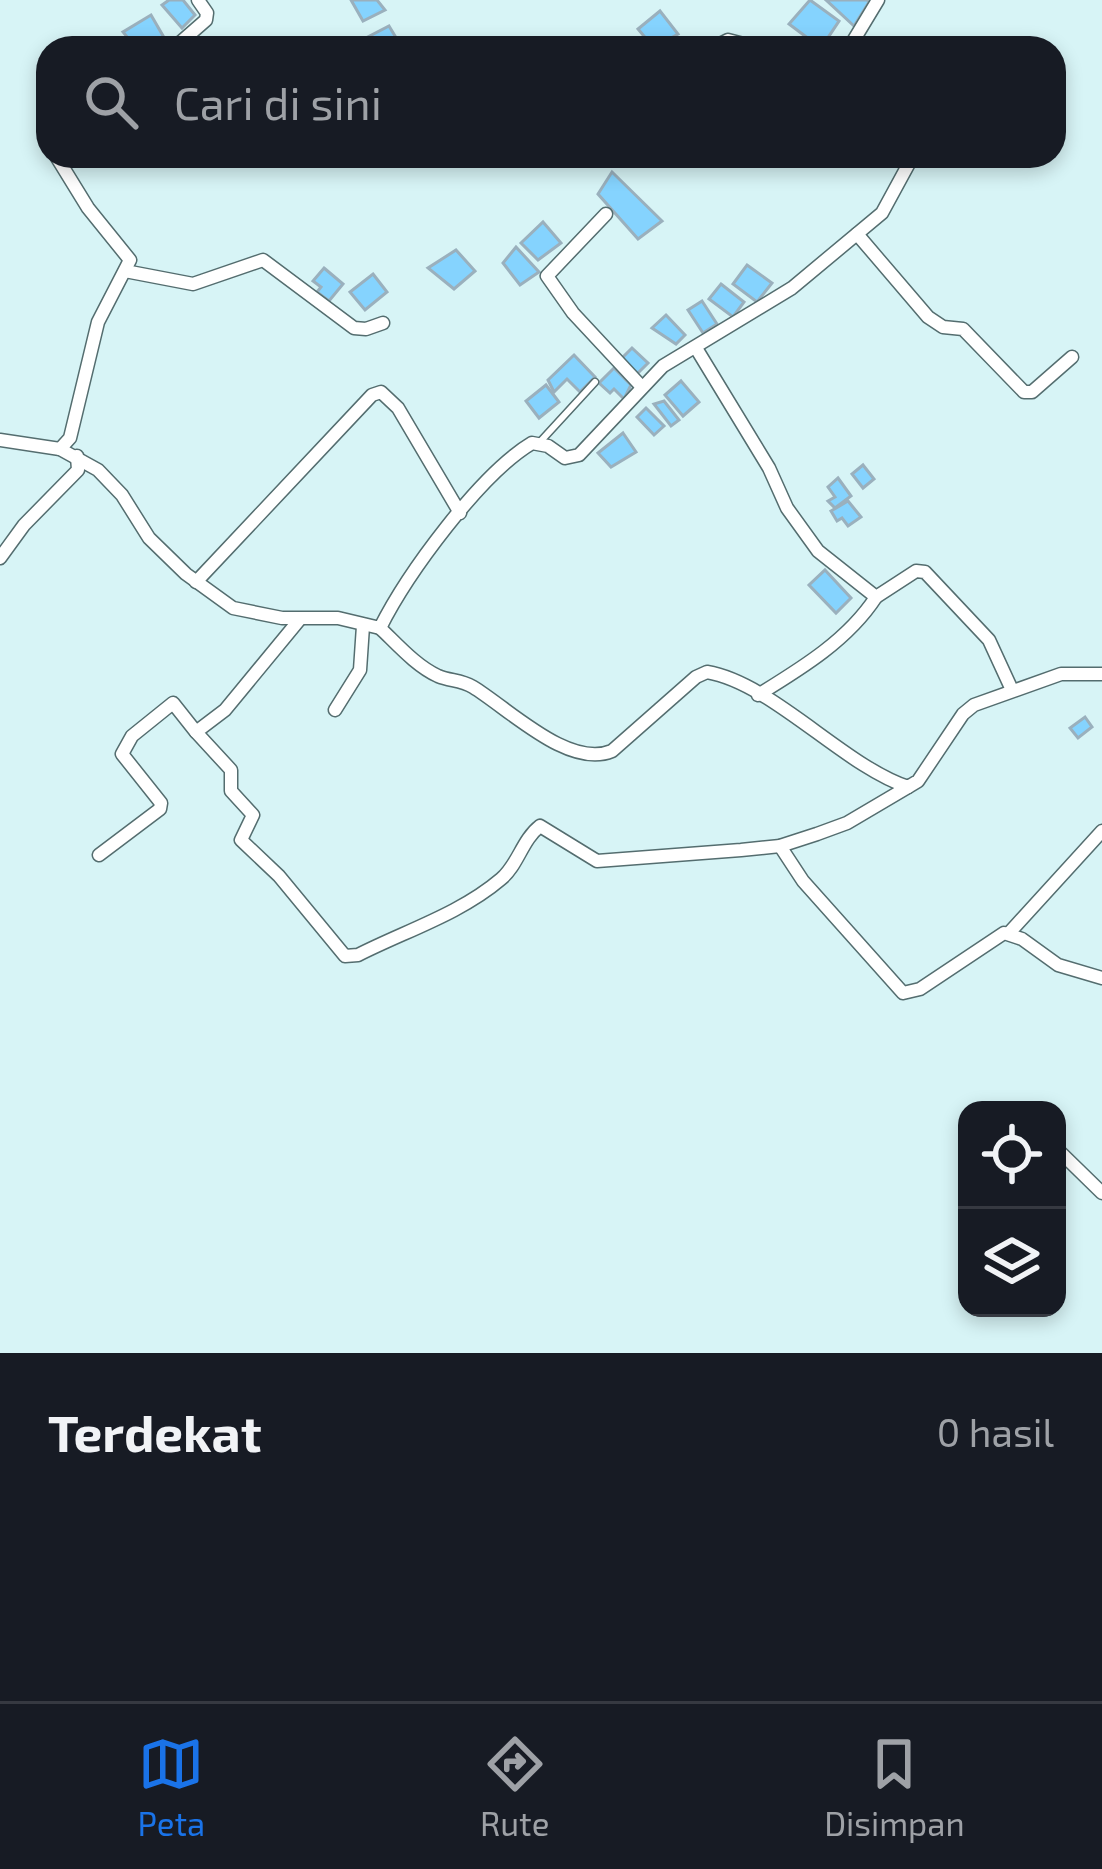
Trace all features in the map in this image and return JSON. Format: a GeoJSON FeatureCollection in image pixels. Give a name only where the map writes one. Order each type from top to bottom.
{"type":"FeatureCollection","features":[{"type":"Feature","properties":{"kind":"street"},"geometry":{"type":"LineString","coordinates":[[188,36],[206,20],[198,0]]}},
{"type":"Feature","properties":{"kind":"street"},"geometry":{"type":"LineString","coordinates":[[856,36],[878,0]]}},
{"type":"Feature","properties":{"kind":"street"},"geometry":{"type":"LineString","coordinates":[[60,449],[70,439],[98,322],[130,264],[128,254],[88,208],[63,168]]}},
{"type":"Feature","properties":{"kind":"street"},"geometry":{"type":"LineString","coordinates":[[380,628],[393,602],[490,476],[523,448],[538,443],[565,458],[579,455],[663,366],[792,288],[882,213],[906,168]]}},
{"type":"Feature","properties":{"kind":"street"},"geometry":{"type":"LineString","coordinates":[[606,214],[547,276],[573,313],[641,386]]}},
{"type":"Feature","properties":{"kind":"street"},"geometry":{"type":"LineString","coordinates":[[857,234],[928,317],[943,326],[962,328],[1024,392],[1032,392],[1072,357]]}},
{"type":"Feature","properties":{"kind":"street"},"geometry":{"type":"LineString","coordinates":[[125,272],[202,283],[263,260],[354,328],[383,323]]}},
{"type":"Feature","properties":{"kind":"street"},"geometry":{"type":"LineString","coordinates":[[696,348],[807,537],[876,597]]}},
{"type":"Feature","properties":{"kind":"street"},"geometry":{"type":"LineString","coordinates":[[196,582],[372,395],[381,392],[398,408],[460,513]]}},
{"type":"Feature","properties":{"kind":"street"},"geometry":{"type":"LineString","coordinates":[[0,440],[77,456],[110,480],[148,538],[233,608],[300,619],[338,618],[380,628],[431,672],[464,682],[534,730],[592,756],[612,751],[701,674],[720,674],[908,787]]}},
{"type":"Feature","properties":{"kind":"street"},"geometry":{"type":"LineString","coordinates":[[0,558],[78,470],[77,456]]}},
{"type":"Feature","properties":{"kind":"street"},"geometry":{"type":"LineString","coordinates":[[758,695],[805,666],[858,623],[876,597],[916,571],[925,572],[989,640],[1012,690]]}},
{"type":"Feature","properties":{"kind":"street"},"geometry":{"type":"LineString","coordinates":[[196,732],[225,710],[300,619]]}},
{"type":"Feature","properties":{"kind":"street"},"geometry":{"type":"LineString","coordinates":[[334,710],[360,670],[363,626]]}},
{"type":"Feature","properties":{"kind":"street"},"geometry":{"type":"LineString","coordinates":[[98,855],[160,809],[161,803],[122,754],[132,736],[172,704],[231,770],[231,791],[253,814],[242,840],[349,958],[449,913],[501,879],[540,826],[597,861],[780,846],[847,823],[908,787],[925,771],[963,714],[1012,690],[1061,674],[1102,674]]}},
{"type":"Feature","properties":{"kind":"street"},"geometry":{"type":"LineString","coordinates":[[780,846],[803,881],[903,993],[920,989],[998,935],[1009,933],[1102,830]]}},
{"type":"Feature","properties":{"kind":"street"},"geometry":{"type":"LineString","coordinates":[[1009,933],[1058,965],[1102,978]]}},
{"type":"Feature","properties":{"kind":"street"},"geometry":{"type":"LineString","coordinates":[[1066,1158],[1102,1193]]}},
{"type":"Feature","properties":{"kind":"lane"},"geometry":{"type":"LineString","coordinates":[[538,443],[595,382]]}},
{"type":"Feature","properties":{"kind":"building"},"geometry":{"type":"Polygon","coordinates":[[[183,0],[195,15],[182,28],[162,5],[183,0]]]}},
{"type":"Feature","properties":{"kind":"building"},"geometry":{"type":"Polygon","coordinates":[[[351,0],[377,0],[385,10],[363,21],[351,0]]]}},
{"type":"Feature","properties":{"kind":"building"},"geometry":{"type":"Polygon","coordinates":[[[810,0],[839,21],[829,36],[805,36],[789,24],[810,0]]]}},
{"type":"Feature","properties":{"kind":"building"},"geometry":{"type":"Polygon","coordinates":[[[826,0],[867,0],[869,2],[854,26],[826,0]]]}},
{"type":"Feature","properties":{"kind":"building"},"geometry":{"type":"Polygon","coordinates":[[[660,11],[678,34],[644,36],[638,29],[660,11]]]}},
{"type":"Feature","properties":{"kind":"building"},"geometry":{"type":"Polygon","coordinates":[[[151,15],[163,36],[126,36],[123,32],[151,15]]]}},
{"type":"Feature","properties":{"kind":"building"},"geometry":{"type":"Polygon","coordinates":[[[389,26],[395,36],[370,36],[389,26]]]}},
{"type":"Feature","properties":{"kind":"building"},"geometry":{"type":"Polygon","coordinates":[[[612,172],[662,221],[638,239],[598,194],[612,172]]]}},
{"type":"Feature","properties":{"kind":"building"},"geometry":{"type":"Polygon","coordinates":[[[543,222],[561,243],[538,260],[521,243],[543,222]]]}},
{"type":"Feature","properties":{"kind":"building"},"geometry":{"type":"Polygon","coordinates":[[[516,247],[539,272],[520,285],[503,263],[516,247]]]}},
{"type":"Feature","properties":{"kind":"building"},"geometry":{"type":"Polygon","coordinates":[[[456,250],[475,271],[454,289],[428,268],[456,250]]]}},
{"type":"Feature","properties":{"kind":"building"},"geometry":{"type":"Polygon","coordinates":[[[747,265],[772,283],[757,302],[733,284],[747,265]]]}},
{"type":"Feature","properties":{"kind":"building"},"geometry":{"type":"Polygon","coordinates":[[[324,268],[343,284],[329,301],[317,292],[321,287],[313,281],[324,268]]]}},
{"type":"Feature","properties":{"kind":"building"},"geometry":{"type":"Polygon","coordinates":[[[373,274],[387,292],[365,310],[350,292],[373,274]]]}},
{"type":"Feature","properties":{"kind":"building"},"geometry":{"type":"Polygon","coordinates":[[[721,284],[744,302],[733,317],[709,299],[721,284]]]}},
{"type":"Feature","properties":{"kind":"building"},"geometry":{"type":"Polygon","coordinates":[[[702,301],[717,324],[703,333],[688,310],[702,301]]]}},
{"type":"Feature","properties":{"kind":"building"},"geometry":{"type":"Polygon","coordinates":[[[666,315],[685,335],[676,344],[652,328],[666,315]]]}},
{"type":"Feature","properties":{"kind":"building"},"geometry":{"type":"Polygon","coordinates":[[[632,348],[648,363],[637,374],[621,359],[632,348]]]}},
{"type":"Feature","properties":{"kind":"building"},"geometry":{"type":"Polygon","coordinates":[[[574,355],[595,377],[580,392],[567,379],[554,392],[548,380],[574,355]]]}},
{"type":"Feature","properties":{"kind":"building"},"geometry":{"type":"Polygon","coordinates":[[[614,368],[631,385],[624,399],[599,383],[614,368]]]}},
{"type":"Feature","properties":{"kind":"building"},"geometry":{"type":"Polygon","coordinates":[[[681,381],[699,402],[683,416],[665,395],[681,381]]]}},
{"type":"Feature","properties":{"kind":"building"},"geometry":{"type":"Polygon","coordinates":[[[546,385],[559,402],[539,418],[526,401],[546,385]]]}},
{"type":"Feature","properties":{"kind":"building"},"geometry":{"type":"Polygon","coordinates":[[[664,401],[679,420],[671,426],[654,404],[664,401]]]}},
{"type":"Feature","properties":{"kind":"building"},"geometry":{"type":"Polygon","coordinates":[[[646,408],[664,426],[654,435],[637,417],[646,408]]]}},
{"type":"Feature","properties":{"kind":"building"},"geometry":{"type":"Polygon","coordinates":[[[623,433],[636,452],[611,467],[598,453],[623,433]]]}},
{"type":"Feature","properties":{"kind":"building"},"geometry":{"type":"Polygon","coordinates":[[[863,465],[874,479],[863,488],[852,474],[863,465]]]}},
{"type":"Feature","properties":{"kind":"building"},"geometry":{"type":"Polygon","coordinates":[[[838,478],[851,496],[835,508],[828,501],[835,497],[828,487],[838,478]]]}},
{"type":"Feature","properties":{"kind":"building"},"geometry":{"type":"Polygon","coordinates":[[[848,501],[861,517],[848,526],[831,511],[848,501]]]}},
{"type":"Feature","properties":{"kind":"building"},"geometry":{"type":"Polygon","coordinates":[[[825,570],[851,598],[836,613],[809,585],[825,570]]]}},
{"type":"Feature","properties":{"kind":"building"},"geometry":{"type":"Polygon","coordinates":[[[1085,717],[1092,727],[1078,738],[1070,728],[1085,717]]]}}]}
